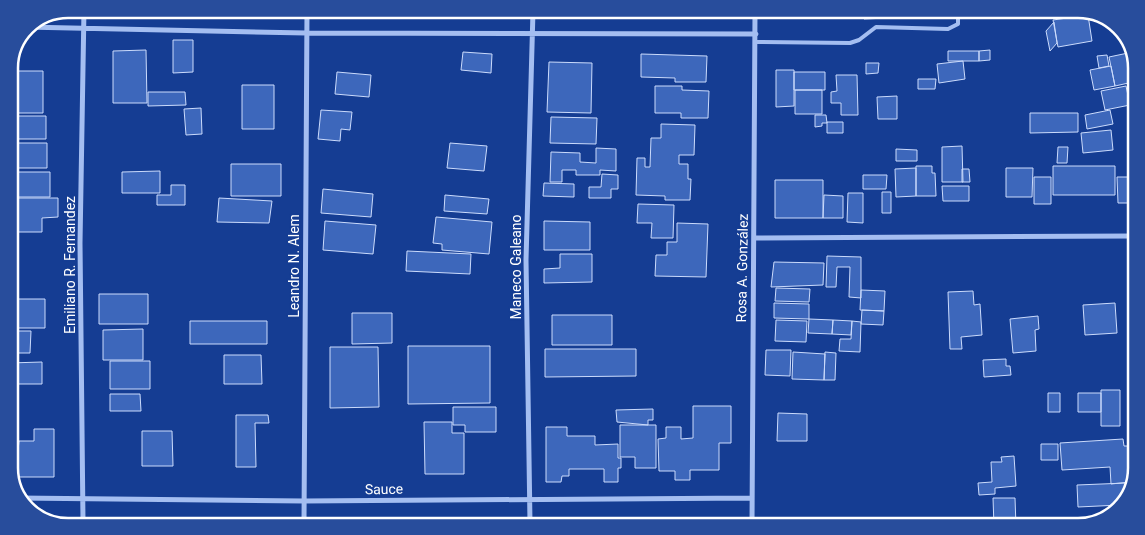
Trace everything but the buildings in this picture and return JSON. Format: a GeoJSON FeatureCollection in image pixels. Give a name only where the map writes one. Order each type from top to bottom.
{"type":"FeatureCollection","features":[{"type":"Feature","properties":{"kind":"street","name":"Emiliano R. Fernandez"},"geometry":{"type":"LineString","coordinates":[[83,518],[80,244],[84,18]]}},
{"type":"Feature","properties":{"kind":"street","name":"Leandro N. Alem"},"geometry":{"type":"LineString","coordinates":[[304,518],[307,18]]}},
{"type":"Feature","properties":{"kind":"street","name":"Maneco Galeano"},"geometry":{"type":"LineString","coordinates":[[530,518],[526,260],[533,18]]}},
{"type":"Feature","properties":{"kind":"street","name":"Rosa A. González"},"geometry":{"type":"LineString","coordinates":[[752,518],[755,18]]}},
{"type":"Feature","properties":{"kind":"street"},"geometry":{"type":"LineString","coordinates":[[38,27],[306,32],[756,34]]}},
{"type":"Feature","properties":{"kind":"street"},"geometry":{"type":"LineString","coordinates":[[754,238],[1127,236]]}},
{"type":"Feature","properties":{"kind":"street","name":"Sauce"},"geometry":{"type":"LineString","coordinates":[[29,498],[530,501],[751,498]]}},
{"type":"Feature","properties":{"kind":"lane"},"geometry":{"type":"LineString","coordinates":[[756,42],[850,43],[859,40],[876,27],[954,28],[958,24],[958,18]]}}]}
